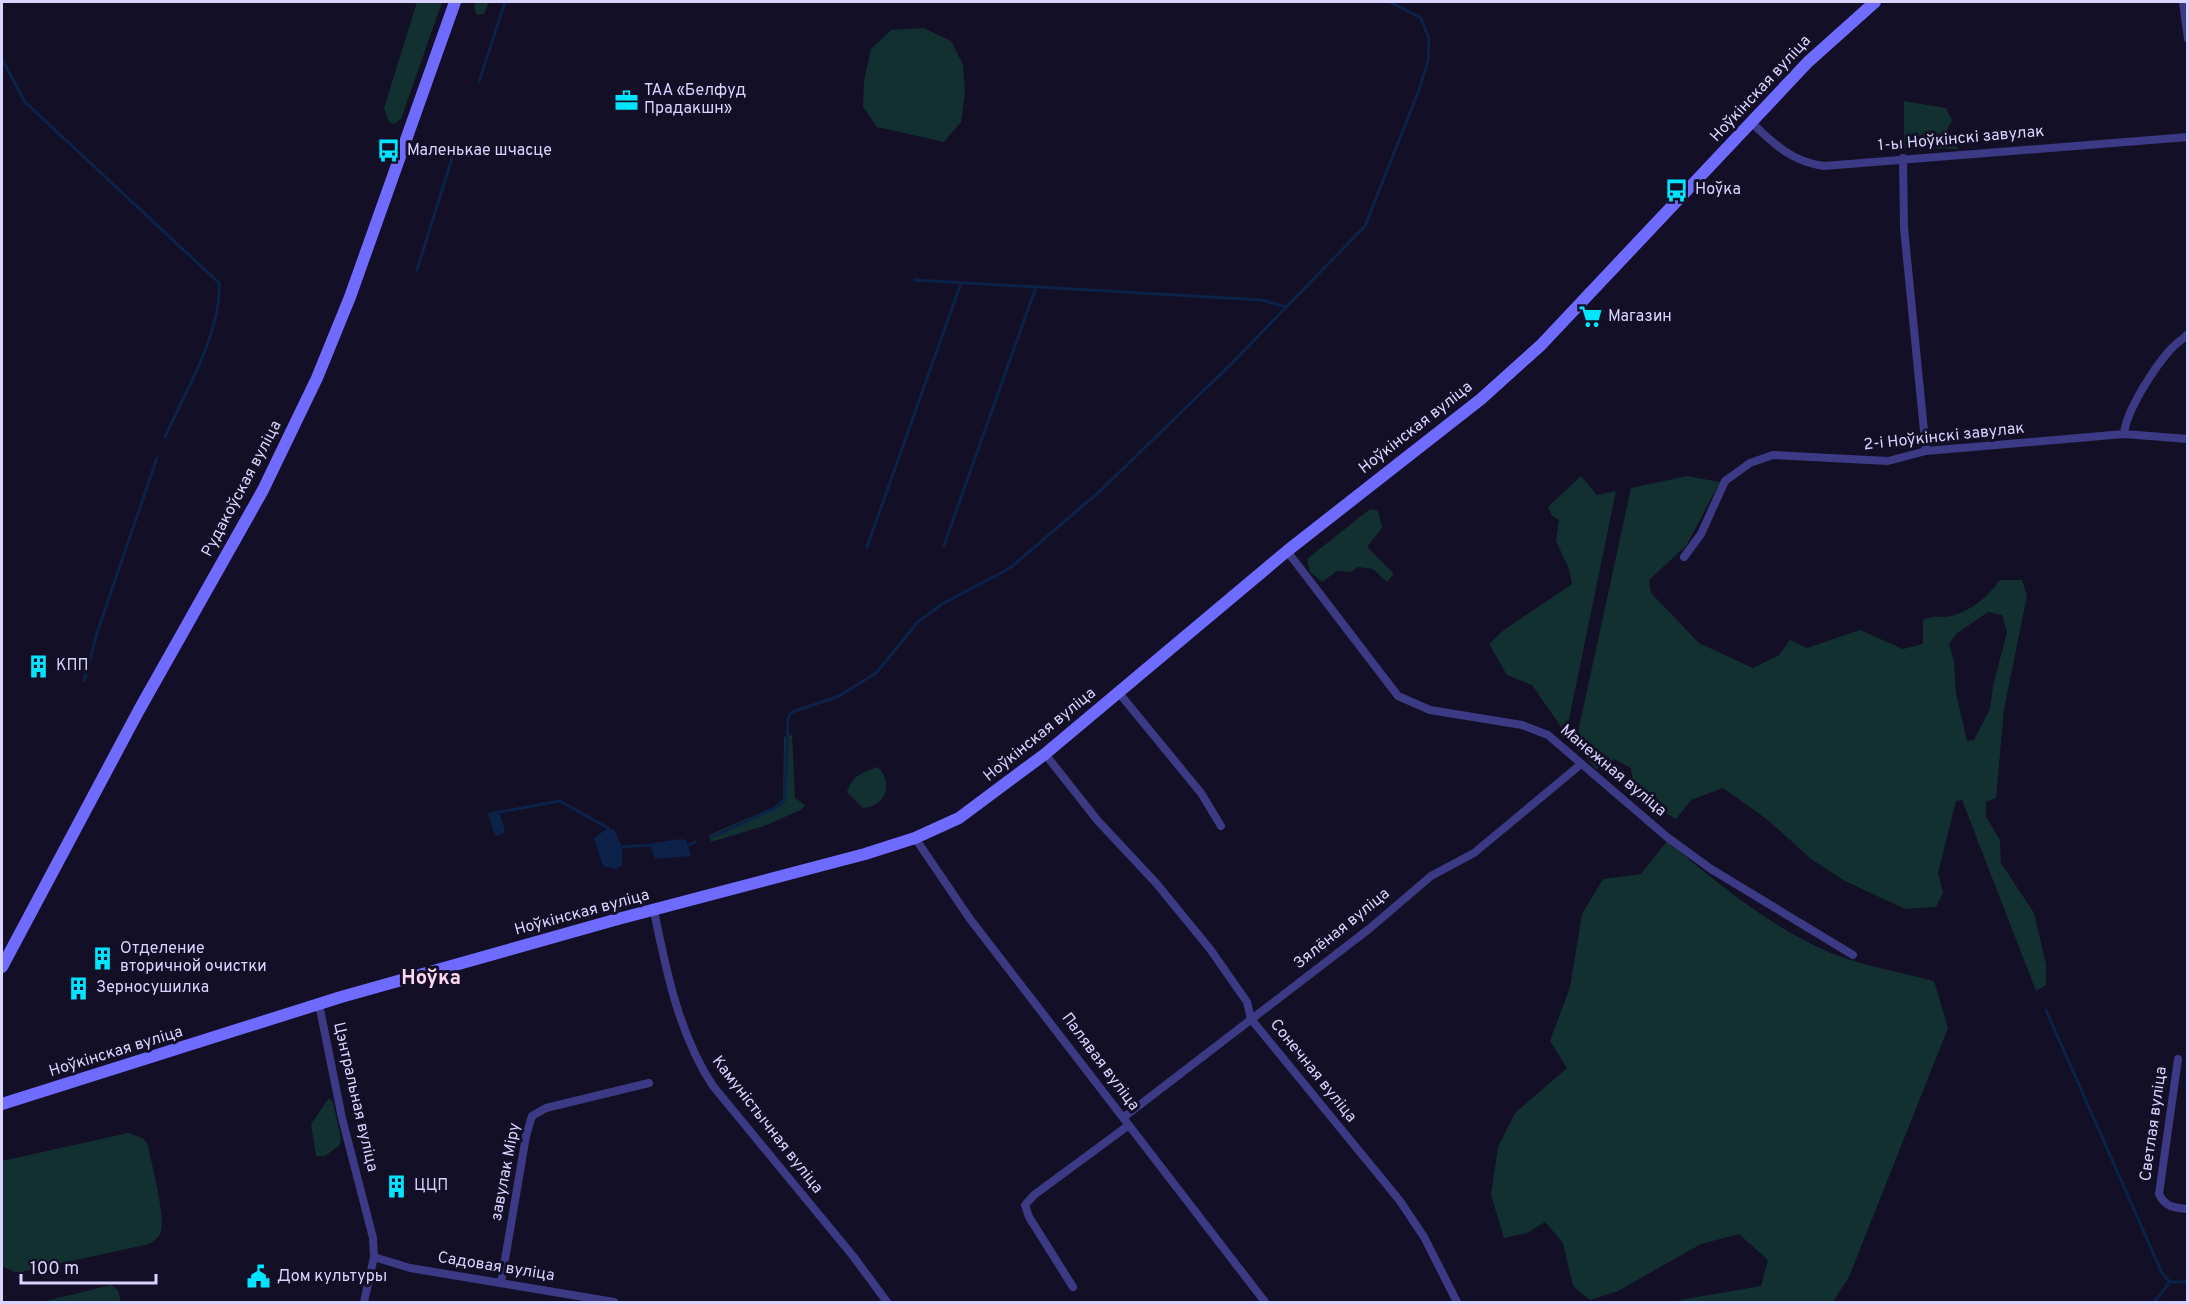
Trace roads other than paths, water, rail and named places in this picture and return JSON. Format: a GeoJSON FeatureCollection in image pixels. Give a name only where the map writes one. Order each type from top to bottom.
{"type":"FeatureCollection","features":[{"type":"Feature","properties":{"kind":"main road","name":"Рудакоўская вуліца"},"geometry":{"type":"LineString","coordinates":[[2,967],[139,710],[263,490],[317,378],[351,297],[455,2]]}},
{"type":"Feature","properties":{"kind":"main road","name":"Ноўкінская вуліца"},"geometry":{"type":"LineString","coordinates":[[2,1104],[319,1004],[865,854],[915,837],[959,818],[1045,754],[1287,551],[1481,399],[1541,345],[1815,55],[1875,2]]}},
{"type":"Feature","properties":{"kind":"street"},"geometry":{"type":"LineString","coordinates":[[2183,2],[2187,39]]}},
{"type":"Feature","properties":{"kind":"street","name":"1-ы Ноўкінскі завулак"},"geometry":{"type":"LineString","coordinates":[[1752,123],[1788,155],[1812,164],[1839,166],[1903,158],[2187,137]]}},
{"type":"Feature","properties":{"kind":"street"},"geometry":{"type":"LineString","coordinates":[[1903,158],[1904,228],[1926,451]]}},
{"type":"Feature","properties":{"kind":"street"},"geometry":{"type":"LineString","coordinates":[[2124,434],[2125,424],[2155,370],[2170,350],[2187,334]]}},
{"type":"Feature","properties":{"kind":"street","name":"2-і Ноўкінскі завулак"},"geometry":{"type":"LineString","coordinates":[[1684,557],[1701,534],[1725,481],[1750,463],[1773,455],[1888,461],[1926,451],[2124,434],[2187,439]]}},
{"type":"Feature","properties":{"kind":"street","name":"Манежная вуліца"},"geometry":{"type":"LineString","coordinates":[[1287,551],[1398,696],[1430,710],[1522,725],[1548,735],[1561,744],[1580,765],[1667,837],[1711,869],[1853,955]]}},
{"type":"Feature","properties":{"kind":"street"},"geometry":{"type":"LineString","coordinates":[[1119,693],[1194,784],[1221,826]]}},
{"type":"Feature","properties":{"kind":"street","name":"Сонечная вуліца"},"geometry":{"type":"LineString","coordinates":[[1045,754],[1098,821],[1155,883],[1210,949],[1247,1002],[1251,1019],[1400,1201],[1424,1237],[1457,1302]]}},
{"type":"Feature","properties":{"kind":"street","name":"Зялёная вуліца"},"geometry":{"type":"LineString","coordinates":[[1124,1117],[1369,929],[1431,876],[1474,853],[1580,765]]}},
{"type":"Feature","properties":{"kind":"street","name":"Палявая вуліца"},"geometry":{"type":"LineString","coordinates":[[915,837],[970,919],[1265,1302]]}},
{"type":"Feature","properties":{"kind":"street","name":"Камуністычная вуліца"},"geometry":{"type":"LineString","coordinates":[[654,911],[682,1020],[700,1067],[887,1302]]}},
{"type":"Feature","properties":{"kind":"street","name":"Цэнтральная вуліца"},"geometry":{"type":"LineString","coordinates":[[319,1004],[342,1118],[373,1238],[374,1257],[364,1302]]}},
{"type":"Feature","properties":{"kind":"street","name":"Светлая вуліца"},"geometry":{"type":"LineString","coordinates":[[2178,1059],[2159,1194],[2163,1203],[2187,1209]]}},
{"type":"Feature","properties":{"kind":"street","name":"завулак Міру"},"geometry":{"type":"LineString","coordinates":[[501,1283],[526,1136],[532,1116],[546,1108],[649,1083]]}},
{"type":"Feature","properties":{"kind":"street"},"geometry":{"type":"LineString","coordinates":[[1073,1287],[1025,1205],[1034,1195],[1129,1125]]}},
{"type":"Feature","properties":{"kind":"street","name":"Садовая вуліца"},"geometry":{"type":"LineString","coordinates":[[374,1257],[410,1268],[614,1302]]}},
{"type":"Feature","properties":{"kind":"water"},"geometry":{"type":"Polygon","coordinates":[[[498,810],[505,830],[503,834],[495,836],[488,814],[498,810]]]}},
{"type":"Feature","properties":{"kind":"water"},"geometry":{"type":"Polygon","coordinates":[[[608,828],[614,829],[622,847],[622,866],[615,869],[603,866],[594,838],[608,828]]]}},
{"type":"Feature","properties":{"kind":"water"},"geometry":{"type":"Polygon","coordinates":[[[680,839],[686,840],[691,856],[655,859],[650,845],[680,839]]]}},
{"type":"Feature","properties":{"kind":"waterway"},"geometry":{"type":"LineString","coordinates":[[479,82],[505,2]]}},
{"type":"Feature","properties":{"kind":"waterway"},"geometry":{"type":"LineString","coordinates":[[712,837],[776,808],[785,800],[788,718],[792,712],[839,696],[876,673],[918,622],[942,604],[1010,568],[1100,491],[1232,363],[1365,226],[1419,90],[1428,61],[1429,39],[1421,18],[1390,2]]}},
{"type":"Feature","properties":{"kind":"waterway"},"geometry":{"type":"LineString","coordinates":[[2,59],[25,102],[219,283],[215,321],[209,341],[165,437]]}},
{"type":"Feature","properties":{"kind":"waterway"},"geometry":{"type":"LineString","coordinates":[[417,270],[452,158]]}},
{"type":"Feature","properties":{"kind":"waterway"},"geometry":{"type":"LineString","coordinates":[[915,280],[1262,300],[1286,307]]}},
{"type":"Feature","properties":{"kind":"waterway"},"geometry":{"type":"LineString","coordinates":[[867,547],[961,283]]}},
{"type":"Feature","properties":{"kind":"waterway"},"geometry":{"type":"LineString","coordinates":[[944,545],[1036,287]]}},
{"type":"Feature","properties":{"kind":"waterway"},"geometry":{"type":"LineString","coordinates":[[84,681],[97,633],[157,458]]}},
{"type":"Feature","properties":{"kind":"waterway"},"geometry":{"type":"LineString","coordinates":[[500,812],[560,801],[608,828]]}},
{"type":"Feature","properties":{"kind":"waterway"},"geometry":{"type":"LineString","coordinates":[[689,845],[695,842]]}},
{"type":"Feature","properties":{"kind":"waterway"},"geometry":{"type":"LineString","coordinates":[[622,847],[650,845]]}},
{"type":"Feature","properties":{"kind":"waterway"},"geometry":{"type":"LineString","coordinates":[[2046,1010],[2162,1273],[2170,1282]]}},
{"type":"Feature","properties":{"kind":"waterway"},"geometry":{"type":"LineString","coordinates":[[2154,1302],[2170,1282],[2188,1282]]}},
{"type":"Feature","properties":{"kind":"place","name":"ТАА «Белфуд Прадакшн»"},"geometry":{"type":"Point","coordinates":[626,100]}},
{"type":"Feature","properties":{"kind":"place","name":"Маленькае шчасце"},"geometry":{"type":"Point","coordinates":[389,151]}},
{"type":"Feature","properties":{"kind":"place","name":"Ноўка"},"geometry":{"type":"Point","coordinates":[1677,190]}},
{"type":"Feature","properties":{"kind":"place","name":"Магазин"},"geometry":{"type":"Point","coordinates":[1590,317]}},
{"type":"Feature","properties":{"kind":"place","name":"КПП"},"geometry":{"type":"Point","coordinates":[38,666]}},
{"type":"Feature","properties":{"kind":"place","name":"Отделение вторичной очистки"},"geometry":{"type":"Point","coordinates":[102,958]}},
{"type":"Feature","properties":{"kind":"place","name":"Зерносушилка"},"geometry":{"type":"Point","coordinates":[78,988]}},
{"type":"Feature","properties":{"kind":"place","name":"ЦЦП"},"geometry":{"type":"Point","coordinates":[396,1186]}},
{"type":"Feature","properties":{"kind":"place","name":"Дом культуры"},"geometry":{"type":"Point","coordinates":[259,1277]}},
{"type":"Feature","properties":{"kind":"district","name":"Ноўка"},"geometry":{"type":"Point","coordinates":[431,979]}}]}
